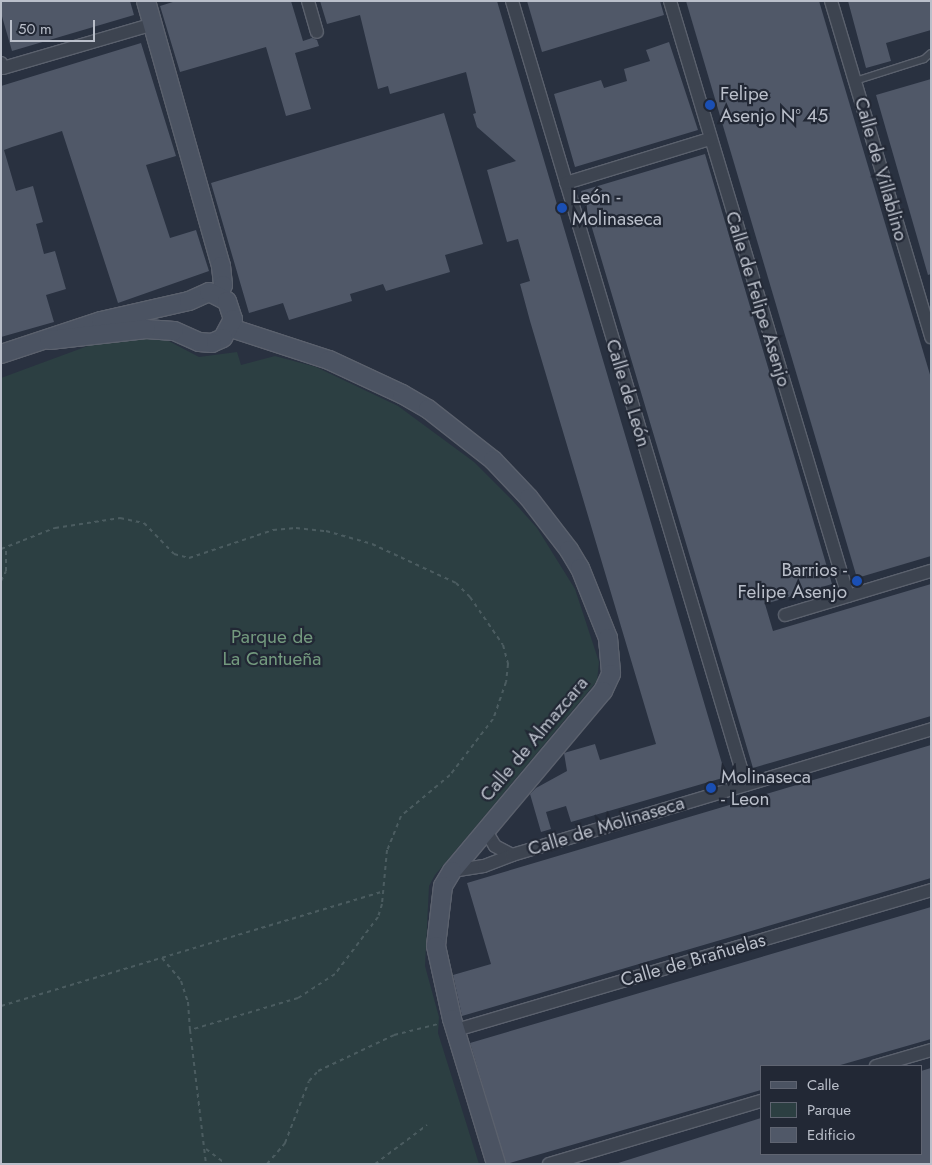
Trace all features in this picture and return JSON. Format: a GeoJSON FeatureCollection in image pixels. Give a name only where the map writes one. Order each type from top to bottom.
{"type":"FeatureCollection","features":[{"type":"Feature","properties":{"kind":"street"},"geometry":{"type":"LineString","coordinates":[[146,1],[221,266],[222,285],[219,295]]}},
{"type":"Feature","properties":{"kind":"street"},"geometry":{"type":"LineString","coordinates":[[308,1],[317,32]]}},
{"type":"Feature","properties":{"kind":"street","name":"Calle de León"},"geometry":{"type":"LineString","coordinates":[[512,1],[746,785]]}},
{"type":"Feature","properties":{"kind":"street","name":"Calle de Felipe Asenjo"},"geometry":{"type":"LineString","coordinates":[[670,1],[848,596]]}},
{"type":"Feature","properties":{"kind":"street","name":"Calle de Villablino"},"geometry":{"type":"LineString","coordinates":[[831,1],[931,337]]}},
{"type":"Feature","properties":{"kind":"street"},"geometry":{"type":"LineString","coordinates":[[1,63],[3,68],[153,24]]}},
{"type":"Feature","properties":{"kind":"street"},"geometry":{"type":"LineString","coordinates":[[566,183],[710,139]]}},
{"type":"Feature","properties":{"kind":"street"},"geometry":{"type":"LineString","coordinates":[[1,354],[50,340],[101,321],[189,300],[208,292],[219,295],[232,309],[231,328],[223,338],[212,343],[199,342],[189,335],[183,324],[183,312],[189,300]]}},
{"type":"Feature","properties":{"kind":"street","name":"Calle de Almazcara"},"geometry":{"type":"LineString","coordinates":[[231,328],[329,360],[428,409],[499,467],[557,533],[580,568],[608,638],[612,661],[608,683],[452,871],[443,886],[436,946],[454,1024],[496,1164]]}},
{"type":"Feature","properties":{"kind":"street"},"geometry":{"type":"LineString","coordinates":[[50,340],[146,329],[189,335]]}},
{"type":"Feature","properties":{"kind":"street"},"geometry":{"type":"LineString","coordinates":[[784,615],[931,571]]}},
{"type":"Feature","properties":{"kind":"street","name":"Calle de Molinaseca"},"geometry":{"type":"LineString","coordinates":[[452,871],[484,866],[512,854],[931,730]]}},
{"type":"Feature","properties":{"kind":"street","name":"Calle de Molinaseca"},"geometry":{"type":"LineString","coordinates":[[486,831],[495,846],[512,854]]}},
{"type":"Feature","properties":{"kind":"street","name":"Calle de Brañuelas"},"geometry":{"type":"LineString","coordinates":[[454,1024],[931,890]]}},
{"type":"Feature","properties":{"kind":"street"},"geometry":{"type":"LineString","coordinates":[[879,1065],[931,1050]]}},
{"type":"Feature","properties":{"kind":"street"},"geometry":{"type":"LineString","coordinates":[[549,1164],[760,1100]]}},
{"type":"Feature","properties":{"kind":"lane"},"geometry":{"type":"LineString","coordinates":[[855,81],[924,60],[931,53]]}},
{"type":"Feature","properties":{"kind":"path"},"geometry":{"type":"LineString","coordinates":[[1,549],[22,539],[55,528],[120,518],[144,523],[174,554],[189,558],[273,530],[296,528],[326,531],[372,544],[456,583],[470,597],[503,645],[508,664],[506,682],[492,719],[481,738],[450,776],[401,816],[387,850],[381,892],[382,904],[367,934],[335,974],[318,987],[280,1004],[190,1030]]}},
{"type":"Feature","properties":{"kind":"path"},"geometry":{"type":"LineString","coordinates":[[1,581],[6,571],[6,548]]}},
{"type":"Feature","properties":{"kind":"path"},"geometry":{"type":"LineString","coordinates":[[1,1006],[381,892]]}},
{"type":"Feature","properties":{"kind":"path"},"geometry":{"type":"LineString","coordinates":[[162,958],[181,981],[188,1002],[206,1149],[206,1164]]}},
{"type":"Feature","properties":{"kind":"path"},"geometry":{"type":"LineString","coordinates":[[267,1164],[285,1143],[309,1081],[318,1071],[394,1035],[454,1024]]}},
{"type":"Feature","properties":{"kind":"path"},"geometry":{"type":"LineString","coordinates":[[375,1164],[427,1125]]}},
{"type":"Feature","properties":{"kind":"path"},"geometry":{"type":"LineString","coordinates":[[206,1149],[226,1164]]}},
{"type":"Feature","properties":{"kind":"green space","name":"Parque de La Cantueña"},"geometry":{"type":"Polygon","coordinates":[[[161,337],[199,357],[237,352],[241,365],[275,356],[316,367],[398,406],[474,462],[512,500],[537,528],[575,589],[599,662],[597,681],[435,875],[429,886],[425,966],[439,1017],[438,1033],[479,1164],[1,1164],[1,378],[104,340],[161,337]]]}},
{"type":"Feature","properties":{"kind":"building"},"geometry":{"type":"Polygon","coordinates":[[[1,1],[130,1],[134,15],[12,51],[1,13],[1,1]]]}},
{"type":"Feature","properties":{"kind":"building"},"geometry":{"type":"Polygon","coordinates":[[[176,1],[291,1],[303,41],[312,38],[317,40],[319,46],[295,53],[311,109],[286,116],[266,47],[180,72],[160,6],[176,1]]]}},
{"type":"Feature","properties":{"kind":"building"},"geometry":{"type":"Polygon","coordinates":[[[320,1],[497,1],[726,777],[571,822],[566,806],[546,812],[551,829],[541,832],[530,794],[536,788],[567,771],[564,753],[595,744],[600,760],[656,744],[530,321],[520,284],[530,281],[518,239],[507,242],[487,170],[516,161],[477,127],[473,114],[476,113],[466,72],[390,94],[388,86],[378,89],[360,15],[327,24],[320,1]]]}},
{"type":"Feature","properties":{"kind":"building"},"geometry":{"type":"Polygon","coordinates":[[[527,1],[660,1],[664,15],[542,52],[527,1]]]}},
{"type":"Feature","properties":{"kind":"building"},"geometry":{"type":"Polygon","coordinates":[[[686,1],[819,1],[931,378],[931,556],[857,578],[686,1]]]}},
{"type":"Feature","properties":{"kind":"building"},"geometry":{"type":"Polygon","coordinates":[[[848,1],[931,1],[931,30],[886,43],[891,61],[866,68],[848,1]]]}},
{"type":"Feature","properties":{"kind":"building"},"geometry":{"type":"Polygon","coordinates":[[[669,42],[698,130],[575,167],[554,94],[601,80],[604,88],[627,81],[624,69],[650,61],[646,50],[669,42]]]}},
{"type":"Feature","properties":{"kind":"building"},"geometry":{"type":"Polygon","coordinates":[[[141,43],[176,156],[146,165],[170,238],[196,230],[209,271],[118,303],[62,131],[4,150],[16,191],[33,186],[43,222],[36,224],[44,254],[55,251],[66,289],[46,295],[54,322],[1,337],[1,86],[141,43]]]}},
{"type":"Feature","properties":{"kind":"building"},"geometry":{"type":"Polygon","coordinates":[[[931,79],[931,274],[928,275],[876,95],[931,79]]]}},
{"type":"Feature","properties":{"kind":"building"},"geometry":{"type":"Polygon","coordinates":[[[444,113],[483,244],[445,255],[450,272],[386,291],[383,284],[350,294],[352,301],[289,320],[283,303],[249,313],[211,183],[444,113]]]}},
{"type":"Feature","properties":{"kind":"building"},"geometry":{"type":"Polygon","coordinates":[[[705,154],[832,584],[765,604],[773,631],[931,584],[931,716],[753,768],[581,191],[705,154]]]}},
{"type":"Feature","properties":{"kind":"building"},"geometry":{"type":"Polygon","coordinates":[[[931,745],[931,878],[462,1016],[453,975],[491,964],[467,883],[931,745]]]}},
{"type":"Feature","properties":{"kind":"building"},"geometry":{"type":"Polygon","coordinates":[[[931,907],[931,1039],[840,1065],[760,1065],[760,1090],[506,1164],[470,1043],[931,907]]]}},
{"type":"Feature","properties":{"kind":"building"},"geometry":{"type":"Polygon","coordinates":[[[931,1068],[931,1164],[615,1164],[760,1118],[760,1155],[922,1155],[922,1071],[931,1068]]]}},
{"type":"Feature","properties":{"kind":"place","name":"Felipe Asenjo Nº 45"},"geometry":{"type":"Point","coordinates":[710,105]}},
{"type":"Feature","properties":{"kind":"place","name":"León - Molinaseca"},"geometry":{"type":"Point","coordinates":[562,208]}},
{"type":"Feature","properties":{"kind":"place","name":"Barrios - Felipe Asenjo"},"geometry":{"type":"Point","coordinates":[857,581]}},
{"type":"Feature","properties":{"kind":"place","name":"Molinaseca - Leon"},"geometry":{"type":"Point","coordinates":[711,788]}}]}
